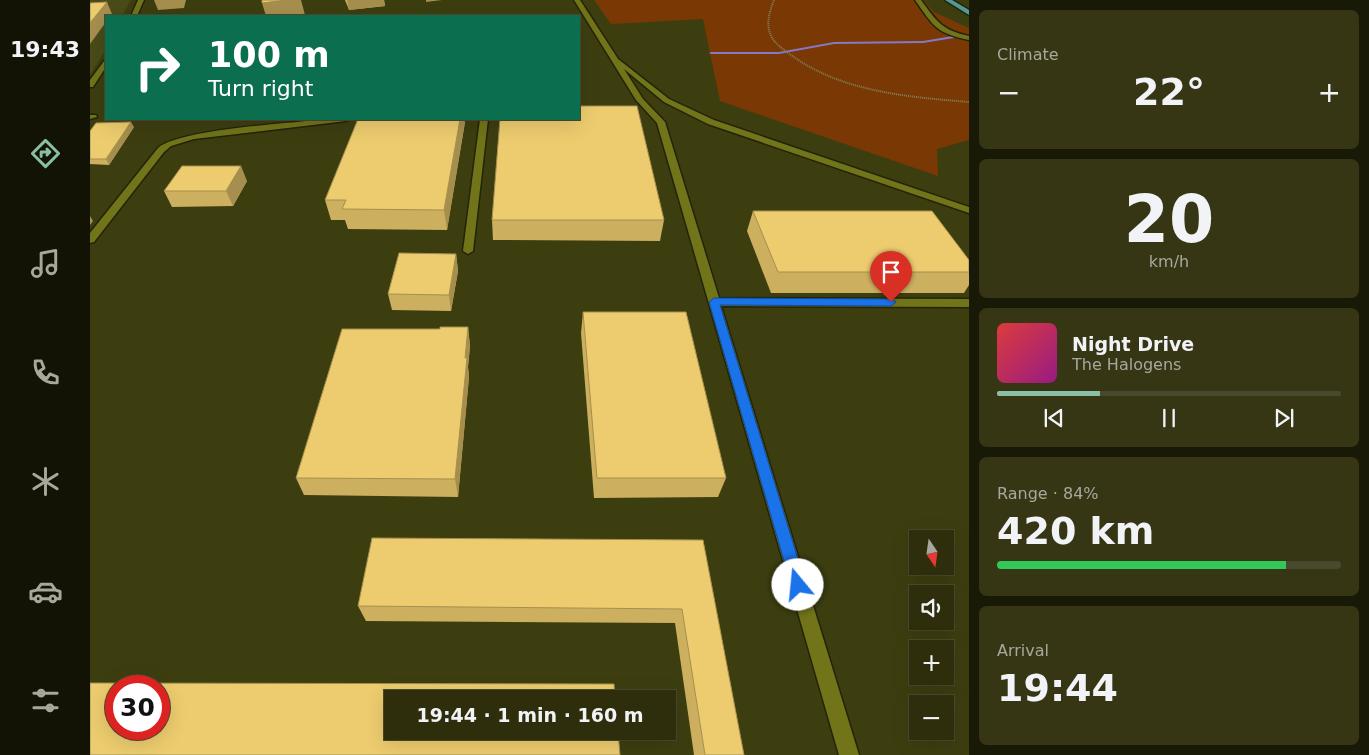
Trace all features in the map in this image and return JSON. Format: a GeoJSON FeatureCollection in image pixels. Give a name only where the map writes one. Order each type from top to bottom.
{"type":"FeatureCollection","features":[{"type":"Feature","properties":{"kind":"main road"},"geometry":{"type":"LineString","coordinates":[[948,0],[969,12]]}},
{"type":"Feature","properties":{"kind":"street"},"geometry":{"type":"LineString","coordinates":[[134,15],[141,0]]}},
{"type":"Feature","properties":{"kind":"street"},"geometry":{"type":"LineString","coordinates":[[576,0],[646,111],[661,122],[849,755]]}},
{"type":"Feature","properties":{"kind":"street"},"geometry":{"type":"LineString","coordinates":[[918,0],[937,27],[948,33],[969,38]]}},
{"type":"Feature","properties":{"kind":"street"},"geometry":{"type":"LineString","coordinates":[[612,58],[637,74],[654,91],[670,102],[711,122],[969,210]]}},
{"type":"Feature","properties":{"kind":"street"},"geometry":{"type":"LineString","coordinates":[[90,85],[105,63]]}},
{"type":"Feature","properties":{"kind":"street"},"geometry":{"type":"LineString","coordinates":[[90,240],[161,150],[168,144],[194,137],[338,120]]}},
{"type":"Feature","properties":{"kind":"street"},"geometry":{"type":"LineString","coordinates":[[468,251],[484,120]]}},
{"type":"Feature","properties":{"kind":"street"},"geometry":{"type":"LineString","coordinates":[[714,302],[969,303]]}},
{"type":"Feature","properties":{"kind":"path"},"geometry":{"type":"LineString","coordinates":[[774,0],[767,24],[770,34],[774,41],[797,62],[827,76],[877,90],[969,102]]}},
{"type":"Feature","properties":{"kind":"shaded area"},"geometry":{"type":"Polygon","coordinates":[[[90,0],[131,0],[123,15],[105,15],[105,51],[90,75],[90,0]]]}},
{"type":"Feature","properties":{"kind":"shaded area"},"geometry":{"type":"Polygon","coordinates":[[[594,0],[923,0],[934,12],[969,28],[969,140],[937,149],[938,176],[720,101],[703,19],[611,24],[594,0]]]}},
{"type":"Feature","properties":{"kind":"building"},"geometry":{"type":"Polygon","coordinates":[[[262,0],[287,0],[262,3],[262,0]]]}},
{"type":"Feature","properties":{"kind":"building"},"geometry":{"type":"Polygon","coordinates":[[[107,2],[90,23],[90,3],[107,2]]]}},
{"type":"Feature","properties":{"kind":"building"},"geometry":{"type":"Polygon","coordinates":[[[580,106],[637,106],[664,220],[492,220],[500,120],[580,120],[580,106]]]}},
{"type":"Feature","properties":{"kind":"building"},"geometry":{"type":"Polygon","coordinates":[[[358,120],[460,120],[444,210],[342,209],[346,200],[325,200],[358,120]]]}},
{"type":"Feature","properties":{"kind":"building"},"geometry":{"type":"Polygon","coordinates":[[[131,122],[106,159],[90,159],[90,131],[96,123],[131,122]]]}},
{"type":"Feature","properties":{"kind":"building"},"geometry":{"type":"Polygon","coordinates":[[[182,166],[241,166],[226,191],[164,191],[182,166]]]}},
{"type":"Feature","properties":{"kind":"building"},"geometry":{"type":"Polygon","coordinates":[[[753,211],[932,211],[969,260],[969,272],[778,272],[753,211]]]}},
{"type":"Feature","properties":{"kind":"building"},"geometry":{"type":"Polygon","coordinates":[[[399,253],[456,254],[449,295],[388,294],[399,253]]]}},
{"type":"Feature","properties":{"kind":"building"},"geometry":{"type":"Polygon","coordinates":[[[583,312],[686,312],[726,478],[597,478],[583,312]]]}},
{"type":"Feature","properties":{"kind":"building"},"geometry":{"type":"Polygon","coordinates":[[[440,327],[468,327],[465,358],[467,358],[455,479],[296,478],[342,329],[440,329],[440,327]]]}},
{"type":"Feature","properties":{"kind":"building"},"geometry":{"type":"Polygon","coordinates":[[[372,538],[703,540],[744,755],[705,755],[682,609],[358,606],[372,538]]]}},
{"type":"Feature","properties":{"kind":"building"},"geometry":{"type":"Polygon","coordinates":[[[90,683],[105,683],[105,740],[170,740],[170,683],[614,684],[614,690],[384,690],[384,740],[619,740],[620,755],[90,755],[90,683]]]}},
{"type":"Feature","properties":{"kind":"waterway"},"geometry":{"type":"LineString","coordinates":[[711,53],[779,53],[834,43],[923,42],[953,37]]}},
{"type":"Feature","properties":{"kind":"route"},"geometry":{"type":"LineString","coordinates":[[798,585],[714,302],[891,302]]}}]}
